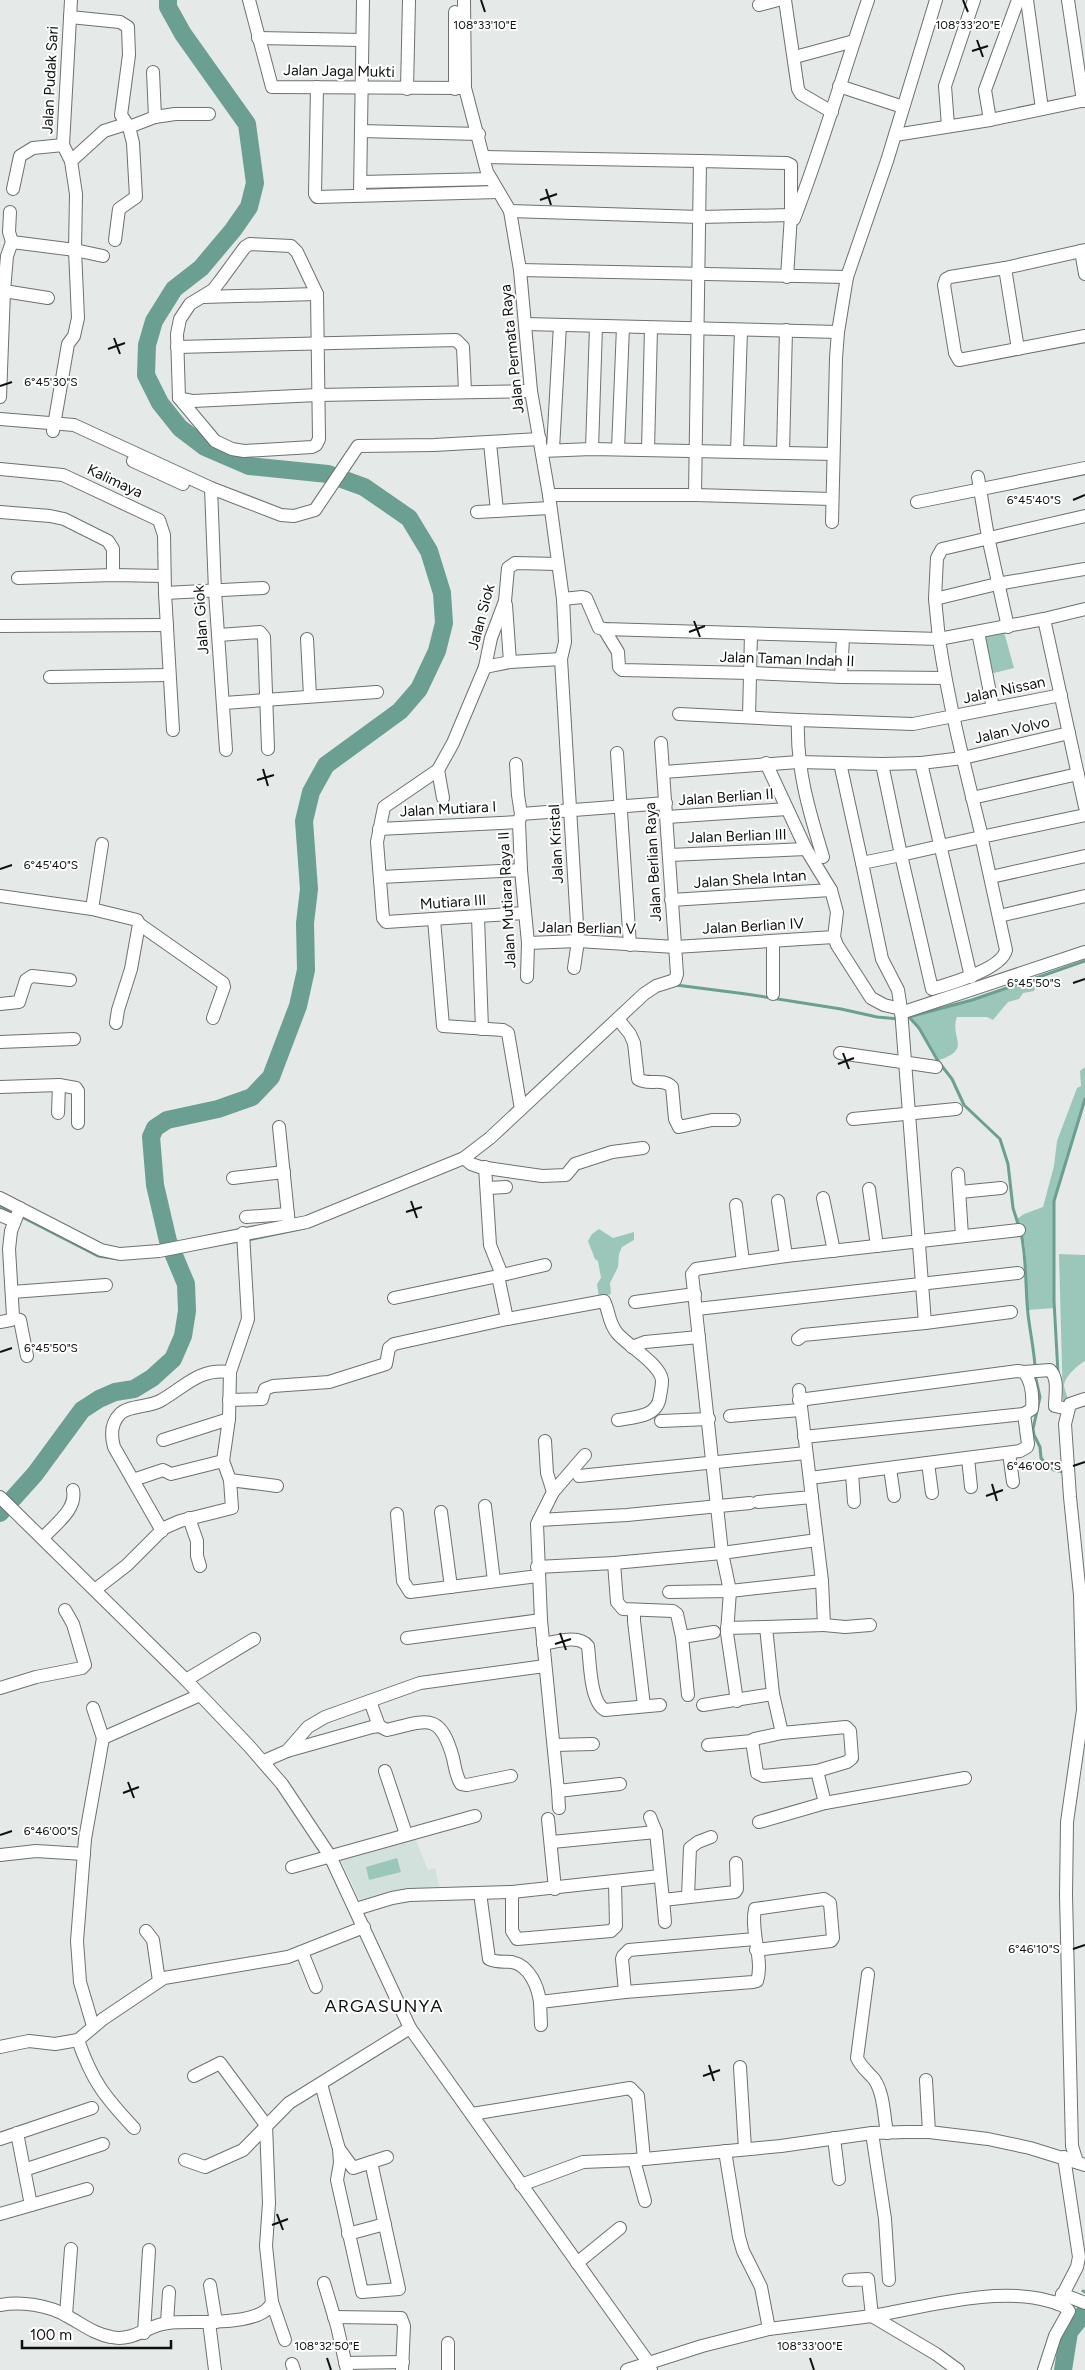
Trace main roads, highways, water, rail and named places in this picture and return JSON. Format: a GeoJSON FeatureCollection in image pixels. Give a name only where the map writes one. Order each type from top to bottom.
{"type":"FeatureCollection","features":[{"type":"Feature","properties":{"kind":"waterway"},"geometry":{"type":"LineString","coordinates":[[0,1513],[35,1474],[82,1410],[99,1399],[115,1392],[134,1389],[152,1378],[173,1359],[183,1336],[187,1311],[186,1284],[168,1241],[155,1185],[151,1137],[155,1128],[167,1120],[218,1109],[252,1097],[271,1077],[298,1006],[306,970],[305,923],[309,889],[304,821],[311,792],[326,765],[400,711],[419,689],[437,651],[444,623],[442,593],[429,551],[409,518],[364,487],[328,474],[249,466],[205,447],[180,428],[160,403],[146,375],[147,345],[154,321],[174,289],[201,268],[233,230],[249,207],[255,183],[247,124],[183,34],[168,7],[168,0]]}},
{"type":"Feature","properties":{"kind":"waterway"},"geometry":{"type":"LineString","coordinates":[[909,1017],[972,1000],[1085,961]]}},
{"type":"Feature","properties":{"kind":"waterway"},"geometry":{"type":"LineString","coordinates":[[676,985],[746,994],[841,1009],[877,1017],[899,1019]]}},
{"type":"Feature","properties":{"kind":"waterway"},"geometry":{"type":"LineString","coordinates":[[905,1018],[909,1017],[919,1028],[938,1061],[952,1079],[964,1105],[1000,1139],[1008,1164],[1013,1208],[1019,1227]]}},
{"type":"Feature","properties":{"kind":"waterway"},"geometry":{"type":"LineString","coordinates":[[1058,1373],[1054,1301],[1054,1201],[1085,1099]]}},
{"type":"Feature","properties":{"kind":"waterway"},"geometry":{"type":"LineString","coordinates":[[0,1206],[14,1213]]}},
{"type":"Feature","properties":{"kind":"waterway"},"geometry":{"type":"LineString","coordinates":[[20,1216],[98,1256],[119,1259]]}},
{"type":"Feature","properties":{"kind":"waterway"},"geometry":{"type":"LineString","coordinates":[[248,1240],[305,1228]]}},
{"type":"Feature","properties":{"kind":"waterway"},"geometry":{"type":"LineString","coordinates":[[1021,1233],[1035,1367]]}},
{"type":"Feature","properties":{"kind":"waterway"},"geometry":{"type":"LineString","coordinates":[[1035,1375],[1040,1397],[1033,1429],[1034,1435],[1040,1447],[1041,1458],[1054,1470],[1064,1472]]}},
{"type":"Feature","properties":{"kind":"waterway"},"geometry":{"type":"LineString","coordinates":[[1063,2370],[1069,2332],[1085,2312]]}},
{"type":"Feature","properties":{"kind":"district","name":"ARGASUNYA"},"geometry":{"type":"Point","coordinates":[384,2006]}}]}
